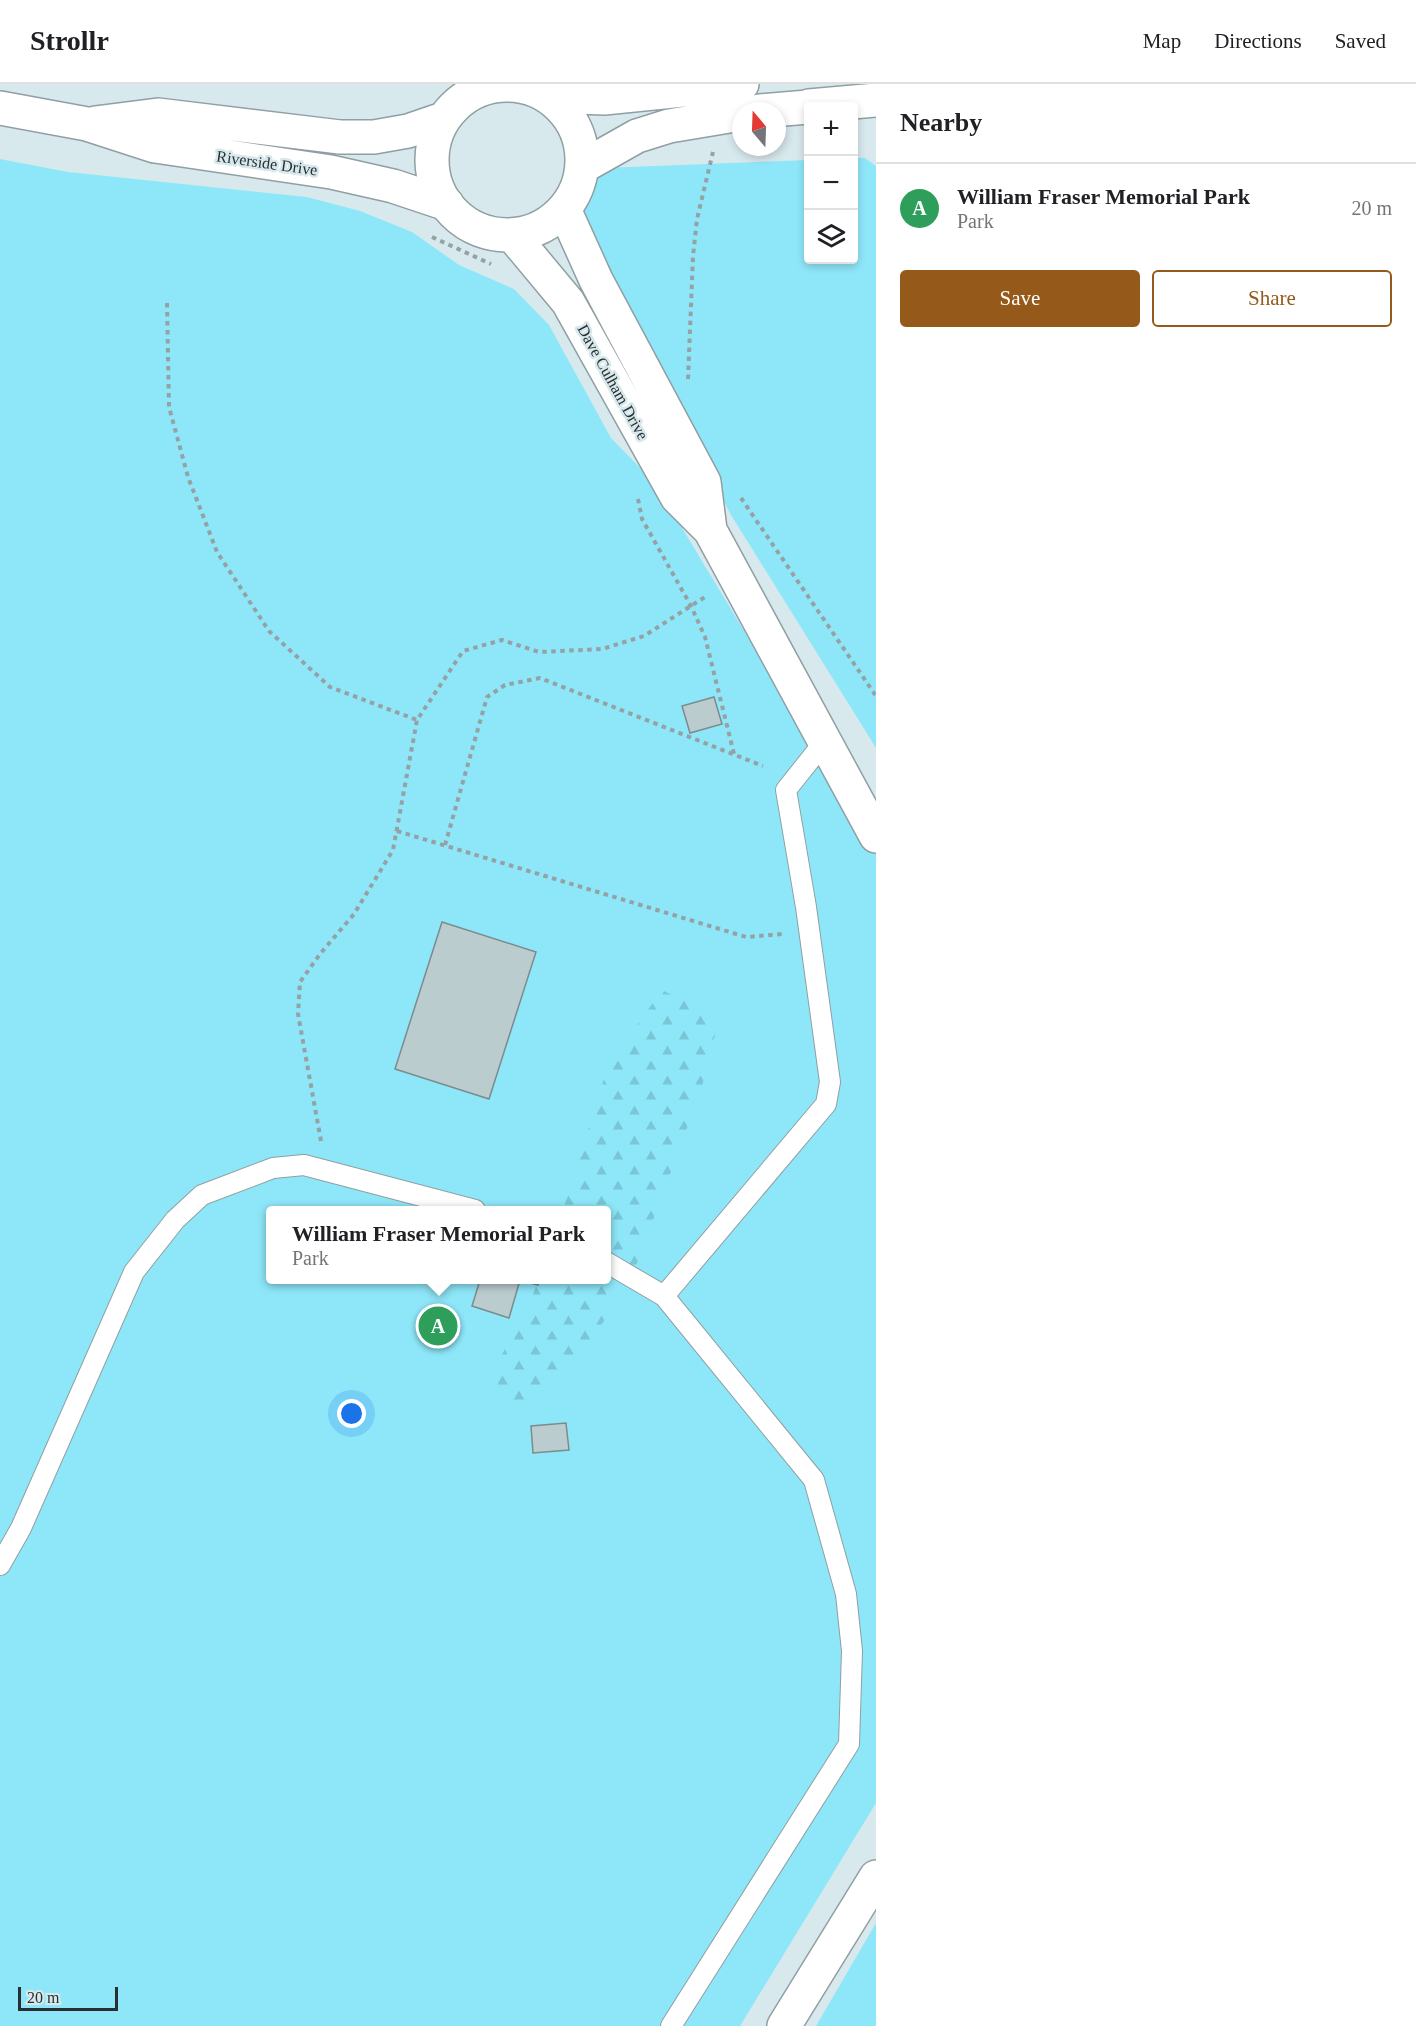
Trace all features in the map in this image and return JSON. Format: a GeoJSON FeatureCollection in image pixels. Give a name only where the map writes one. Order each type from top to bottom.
{"type":"FeatureCollection","features":[{"type":"Feature","properties":{"kind":"main road"},"geometry":{"type":"LineString","coordinates":[[551,96],[570,119],[580,141],[582,167],[579,184],[564,209],[553,221],[531,232],[513,236],[500,236],[480,230],[458,217],[442,198],[433,174],[432,150],[440,120],[459,103],[482,89],[508,85],[551,96],[604,98],[742,84]]}},
{"type":"Feature","properties":{"kind":"main road"},"geometry":{"type":"LineString","coordinates":[[854,102],[876,100]]}},
{"type":"Feature","properties":{"kind":"main road"},"geometry":{"type":"LineString","coordinates":[[786,108],[804,106]]}},
{"type":"Feature","properties":{"kind":"main road","name":"Riverside Drive"},"geometry":{"type":"LineString","coordinates":[[0,108],[87,124],[155,147],[331,172],[393,186],[447,204]]}},
{"type":"Feature","properties":{"kind":"main road","name":"Riverside Drive"},"geometry":{"type":"LineString","coordinates":[[87,124],[158,115],[340,137],[374,137],[408,131],[440,120]]}},
{"type":"Feature","properties":{"kind":"main road"},"geometry":{"type":"LineString","coordinates":[[582,167],[637,136],[669,126],[732,116]]}},
{"type":"Feature","properties":{"kind":"main road","name":"Dave Culham Drive"},"geometry":{"type":"LineString","coordinates":[[564,209],[596,280],[704,482],[710,530]]}},
{"type":"Feature","properties":{"kind":"main road","name":"Dave Culham Drive"},"geometry":{"type":"LineString","coordinates":[[513,236],[568,302],[677,496],[710,530],[876,836]]}},
{"type":"Feature","properties":{"kind":"main road"},"geometry":{"type":"LineString","coordinates":[[784,2026],[876,1877]]}},
{"type":"Feature","properties":{"kind":"lane"},"geometry":{"type":"LineString","coordinates":[[664,1296],[826,1104],[830,1082],[810,932],[786,790],[825,741]]}},
{"type":"Feature","properties":{"kind":"lane"},"geometry":{"type":"LineString","coordinates":[[0,1565],[21,1528],[134,1272],[175,1220],[202,1195],[273,1168],[304,1165],[460,1206]]}},
{"type":"Feature","properties":{"kind":"lane"},"geometry":{"type":"LineString","coordinates":[[611,1265],[664,1296],[814,1480],[846,1594],[852,1651],[849,1744],[671,2026]]}},
{"type":"Feature","properties":{"kind":"path"},"geometry":{"type":"LineString","coordinates":[[672,420],[689,410],[687,386],[697,219],[712,153],[719,147]]}},
{"type":"Feature","properties":{"kind":"path"},"geometry":{"type":"LineString","coordinates":[[431,237],[499,267]]}},
{"type":"Feature","properties":{"kind":"path"},"geometry":{"type":"LineString","coordinates":[[167,303],[170,407],[188,477],[217,552],[268,630],[330,687],[417,720]]}},
{"type":"Feature","properties":{"kind":"path"},"geometry":{"type":"LineString","coordinates":[[636,489],[642,519],[691,606],[705,637],[735,754]]}},
{"type":"Feature","properties":{"kind":"path"},"geometry":{"type":"LineString","coordinates":[[738,493],[876,696]]}},
{"type":"Feature","properties":{"kind":"path"},"geometry":{"type":"LineString","coordinates":[[326,1171],[298,1014],[300,982],[354,914],[393,850],[417,720],[463,651],[502,640],[539,651],[602,649],[644,636],[737,578]]}},
{"type":"Feature","properties":{"kind":"path"},"geometry":{"type":"LineString","coordinates":[[445,845],[487,697],[505,685],[540,678],[763,766]]}},
{"type":"Feature","properties":{"kind":"path"},"geometry":{"type":"LineString","coordinates":[[396,831],[746,937],[810,932]]}},
{"type":"Feature","properties":{"kind":"green space"},"geometry":{"type":"Polygon","coordinates":[[[858,158],[865,158],[876,166],[876,748],[731,515],[602,270],[583,219],[584,205],[603,168],[804,160],[804,264],[858,264],[858,158]]]}},
{"type":"Feature","properties":{"kind":"green space"},"geometry":{"type":"Polygon","coordinates":[[[0,159],[68,172],[307,197],[360,211],[412,232],[459,265],[514,289],[549,325],[611,438],[655,483],[876,850],[876,1803],[740,2026],[0,2026],[0,159]]]}},
{"type":"Feature","properties":{"kind":"green space"},"geometry":{"type":"Polygon","coordinates":[[[662,990],[719,1019],[701,1090],[636,1266],[581,1360],[518,1419],[488,1380],[530,1303],[537,1284],[611,1284],[611,1206],[564,1206],[608,1066],[662,990]]]}},
{"type":"Feature","properties":{"kind":"green space"},"geometry":{"type":"Polygon","coordinates":[[[876,1923],[876,2026],[816,2026],[876,1923]]]}},
{"type":"Feature","properties":{"kind":"building"},"geometry":{"type":"Polygon","coordinates":[[[714,697],[722,724],[690,733],[682,706],[714,697]]]}},
{"type":"Feature","properties":{"kind":"building"},"geometry":{"type":"Polygon","coordinates":[[[442,922],[536,952],[489,1099],[395,1069],[442,922]]]}},
{"type":"Feature","properties":{"kind":"building"},"geometry":{"type":"Polygon","coordinates":[[[479,1284],[519,1284],[509,1318],[472,1306],[479,1284]]]}},
{"type":"Feature","properties":{"kind":"building"},"geometry":{"type":"Polygon","coordinates":[[[566,1423],[569,1450],[533,1453],[531,1426],[566,1423]]]}},
{"type":"Feature","properties":{"kind":"place","name":"William Fraser Memorial Park"},"geometry":{"type":"Point","coordinates":[438,1326]}}]}
